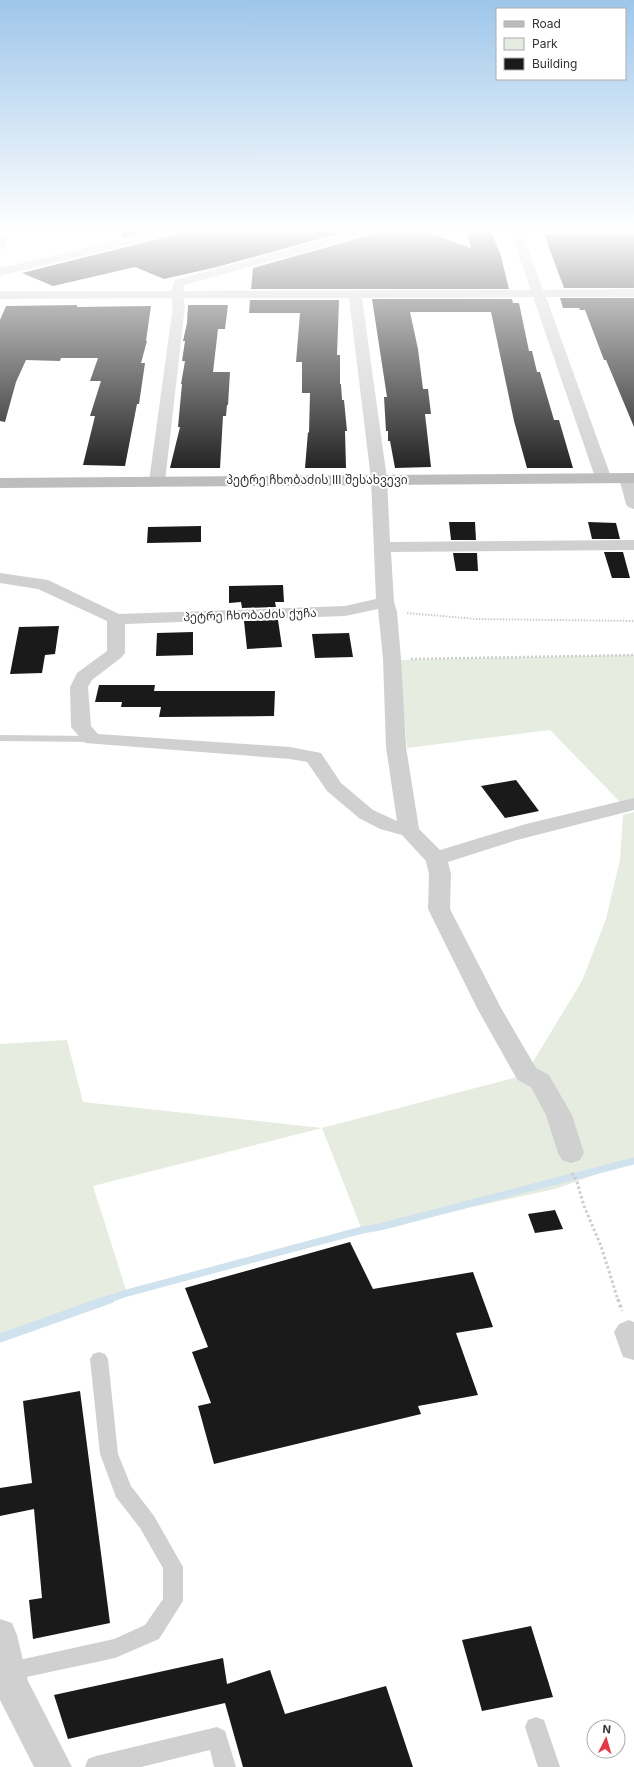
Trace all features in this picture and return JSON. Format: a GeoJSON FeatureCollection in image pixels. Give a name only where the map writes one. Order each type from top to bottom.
{"type":"FeatureCollection","features":[{"type":"Feature","properties":{"kind":"street"},"geometry":{"type":"LineString","coordinates":[[157,481],[178,313]]}},
{"type":"Feature","properties":{"kind":"street"},"geometry":{"type":"LineString","coordinates":[[358,313],[379,479],[392,660],[396,747],[409,830],[436,859],[440,874],[439,909],[489,1008],[527,1074],[540,1081],[559,1115],[571,1161]]}},
{"type":"Feature","properties":{"kind":"street"},"geometry":{"type":"LineString","coordinates":[[545,313],[603,477]]}},
{"type":"Feature","properties":{"kind":"street","name":"პეტრე ჩხობაძის III შესახვევი"},"geometry":{"type":"LineString","coordinates":[[0,483],[603,477],[631,478]]}},
{"type":"Feature","properties":{"kind":"street"},"geometry":{"type":"LineString","coordinates":[[631,478],[634,504]]}},
{"type":"Feature","properties":{"kind":"street"},"geometry":{"type":"LineString","coordinates":[[383,547],[634,545]]}},
{"type":"Feature","properties":{"kind":"street","name":"პეტრე ჩხობაძის ქუჩა"},"geometry":{"type":"LineString","coordinates":[[0,578],[42,584],[116,619],[345,612],[387,606]]}},
{"type":"Feature","properties":{"kind":"street"},"geometry":{"type":"LineString","coordinates":[[116,619],[116,653],[84,677],[79,687],[80,727],[92,739],[290,753],[314,757],[334,787],[366,814],[387,825],[409,830]]}},
{"type":"Feature","properties":{"kind":"street"},"geometry":{"type":"LineString","coordinates":[[436,859],[465,848],[534,828],[634,804]]}},
{"type":"Feature","properties":{"kind":"street"},"geometry":{"type":"LineString","coordinates":[[0,1635],[11,1685],[54,1767]]}},
{"type":"Feature","properties":{"kind":"lane"},"geometry":{"type":"LineString","coordinates":[[0,738],[92,739]]}},
{"type":"Feature","properties":{"kind":"lane"},"geometry":{"type":"LineString","coordinates":[[8,1671],[115,1648],[152,1632],[172,1601],[173,1567],[147,1522],[123,1491],[109,1454],[99,1359]]}},
{"type":"Feature","properties":{"kind":"lane"},"geometry":{"type":"LineString","coordinates":[[536,1727],[549,1767]]}},
{"type":"Feature","properties":{"kind":"lane"},"geometry":{"type":"LineString","coordinates":[[96,1767],[217,1738],[225,1767]]}},
{"type":"Feature","properties":{"kind":"path"},"geometry":{"type":"LineString","coordinates":[[387,606],[476,619],[634,621]]}},
{"type":"Feature","properties":{"kind":"path"},"geometry":{"type":"LineString","coordinates":[[392,660],[634,656]]}},
{"type":"Feature","properties":{"kind":"path"},"geometry":{"type":"LineString","coordinates":[[571,1161],[584,1206],[600,1246],[632,1340]]}},
{"type":"Feature","properties":{"kind":"green space"},"geometry":{"type":"Polygon","coordinates":[[[634,655],[634,798],[620,802],[550,730],[407,748],[399,660],[634,655]]]}},
{"type":"Feature","properties":{"kind":"green space"},"geometry":{"type":"Polygon","coordinates":[[[634,812],[634,1161],[555,1189],[362,1230],[322,1128],[525,1075],[582,981],[606,919],[620,860],[623,815],[634,812]]]}},
{"type":"Feature","properties":{"kind":"green space"},"geometry":{"type":"Polygon","coordinates":[[[67,1040],[83,1102],[322,1128],[93,1186],[127,1293],[0,1338],[0,1044],[67,1040]]]}},
{"type":"Feature","properties":{"kind":"building"},"geometry":{"type":"Polygon","coordinates":[[[3,313],[150,313],[147,341],[141,363],[145,363],[139,404],[137,404],[125,466],[83,465],[95,416],[90,416],[101,381],[90,381],[98,358],[61,358],[60,361],[26,360],[16,382],[5,422],[0,421],[0,320],[3,313]]]}},
{"type":"Feature","properties":{"kind":"building"},"geometry":{"type":"Polygon","coordinates":[[[188,313],[227,313],[225,329],[218,329],[213,372],[230,372],[228,405],[226,416],[223,416],[220,468],[170,468],[180,427],[178,427],[181,384],[185,361],[182,361],[185,341],[183,341],[188,313]]]}},
{"type":"Feature","properties":{"kind":"building"},"geometry":{"type":"Polygon","coordinates":[[[300,313],[339,313],[337,355],[340,355],[340,384],[342,400],[344,400],[347,431],[345,431],[346,468],[305,468],[308,432],[309,433],[310,393],[302,393],[302,362],[296,362],[300,313]]]}},
{"type":"Feature","properties":{"kind":"building"},"geometry":{"type":"Polygon","coordinates":[[[374,313],[410,313],[418,349],[423,389],[428,389],[431,414],[425,414],[431,467],[395,468],[390,441],[388,441],[388,431],[386,431],[384,397],[387,397],[374,313]]]}},
{"type":"Feature","properties":{"kind":"building"},"geometry":{"type":"Polygon","coordinates":[[[491,313],[521,313],[529,351],[532,351],[537,372],[540,372],[554,420],[559,420],[573,468],[527,468],[514,421],[491,313]]]}},
{"type":"Feature","properties":{"kind":"building"},"geometry":{"type":"Polygon","coordinates":[[[586,313],[634,313],[634,427],[606,360],[604,360],[586,313]]]}},
{"type":"Feature","properties":{"kind":"building"},"geometry":{"type":"Polygon","coordinates":[[[449,522],[475,522],[476,540],[451,540],[449,522]]]}},
{"type":"Feature","properties":{"kind":"building"},"geometry":{"type":"Polygon","coordinates":[[[588,522],[616,523],[620,539],[592,539],[588,522]]]}},
{"type":"Feature","properties":{"kind":"building"},"geometry":{"type":"Polygon","coordinates":[[[201,526],[201,542],[147,543],[148,527],[201,526]]]}},
{"type":"Feature","properties":{"kind":"building"},"geometry":{"type":"Polygon","coordinates":[[[604,552],[623,552],[630,578],[612,578],[604,552]]]}},
{"type":"Feature","properties":{"kind":"building"},"geometry":{"type":"Polygon","coordinates":[[[453,553],[477,553],[478,571],[456,571],[453,553]]]}},
{"type":"Feature","properties":{"kind":"building"},"geometry":{"type":"Polygon","coordinates":[[[283,585],[284,602],[275,602],[276,607],[242,608],[241,602],[229,603],[229,586],[283,585]]]}},
{"type":"Feature","properties":{"kind":"building"},"geometry":{"type":"Polygon","coordinates":[[[278,620],[282,647],[247,649],[244,621],[278,620]]]}},
{"type":"Feature","properties":{"kind":"building"},"geometry":{"type":"Polygon","coordinates":[[[59,626],[55,654],[45,655],[42,673],[10,674],[19,627],[59,626]]]}},
{"type":"Feature","properties":{"kind":"building"},"geometry":{"type":"Polygon","coordinates":[[[193,632],[193,655],[156,656],[157,633],[193,632]]]}},
{"type":"Feature","properties":{"kind":"building"},"geometry":{"type":"Polygon","coordinates":[[[349,633],[353,657],[315,658],[312,634],[349,633]]]}},
{"type":"Feature","properties":{"kind":"building"},"geometry":{"type":"Polygon","coordinates":[[[99,685],[155,685],[154,691],[275,691],[274,716],[159,717],[161,707],[121,707],[122,702],[95,702],[99,685]]]}},
{"type":"Feature","properties":{"kind":"building"},"geometry":{"type":"Polygon","coordinates":[[[516,780],[539,811],[505,818],[481,786],[516,780]]]}},
{"type":"Feature","properties":{"kind":"building"},"geometry":{"type":"Polygon","coordinates":[[[555,1210],[563,1229],[535,1233],[528,1214],[555,1210]]]}},
{"type":"Feature","properties":{"kind":"building"},"geometry":{"type":"Polygon","coordinates":[[[350,1242],[373,1289],[473,1272],[493,1327],[456,1333],[478,1395],[418,1406],[421,1414],[214,1464],[198,1406],[211,1403],[192,1352],[208,1347],[185,1288],[350,1242]]]}},
{"type":"Feature","properties":{"kind":"building"},"geometry":{"type":"Polygon","coordinates":[[[80,1391],[110,1623],[33,1639],[29,1600],[42,1598],[34,1509],[0,1516],[0,1488],[32,1483],[23,1401],[80,1391]]]}},
{"type":"Feature","properties":{"kind":"building"},"geometry":{"type":"Polygon","coordinates":[[[531,1626],[553,1697],[482,1711],[462,1640],[531,1626]]]}},
{"type":"Feature","properties":{"kind":"building"},"geometry":{"type":"Polygon","coordinates":[[[223,1658],[227,1684],[270,1670],[285,1714],[386,1686],[413,1767],[243,1767],[225,1703],[68,1739],[54,1695],[223,1658]]]}},
{"type":"Feature","properties":{"kind":"waterway"},"geometry":{"type":"LineString","coordinates":[[107,1300],[127,1293],[362,1230],[380,1227],[634,1161]]}},
{"type":"Feature","properties":{"kind":"waterway"},"geometry":{"type":"LineString","coordinates":[[0,1338],[110,1299]]}}]}
